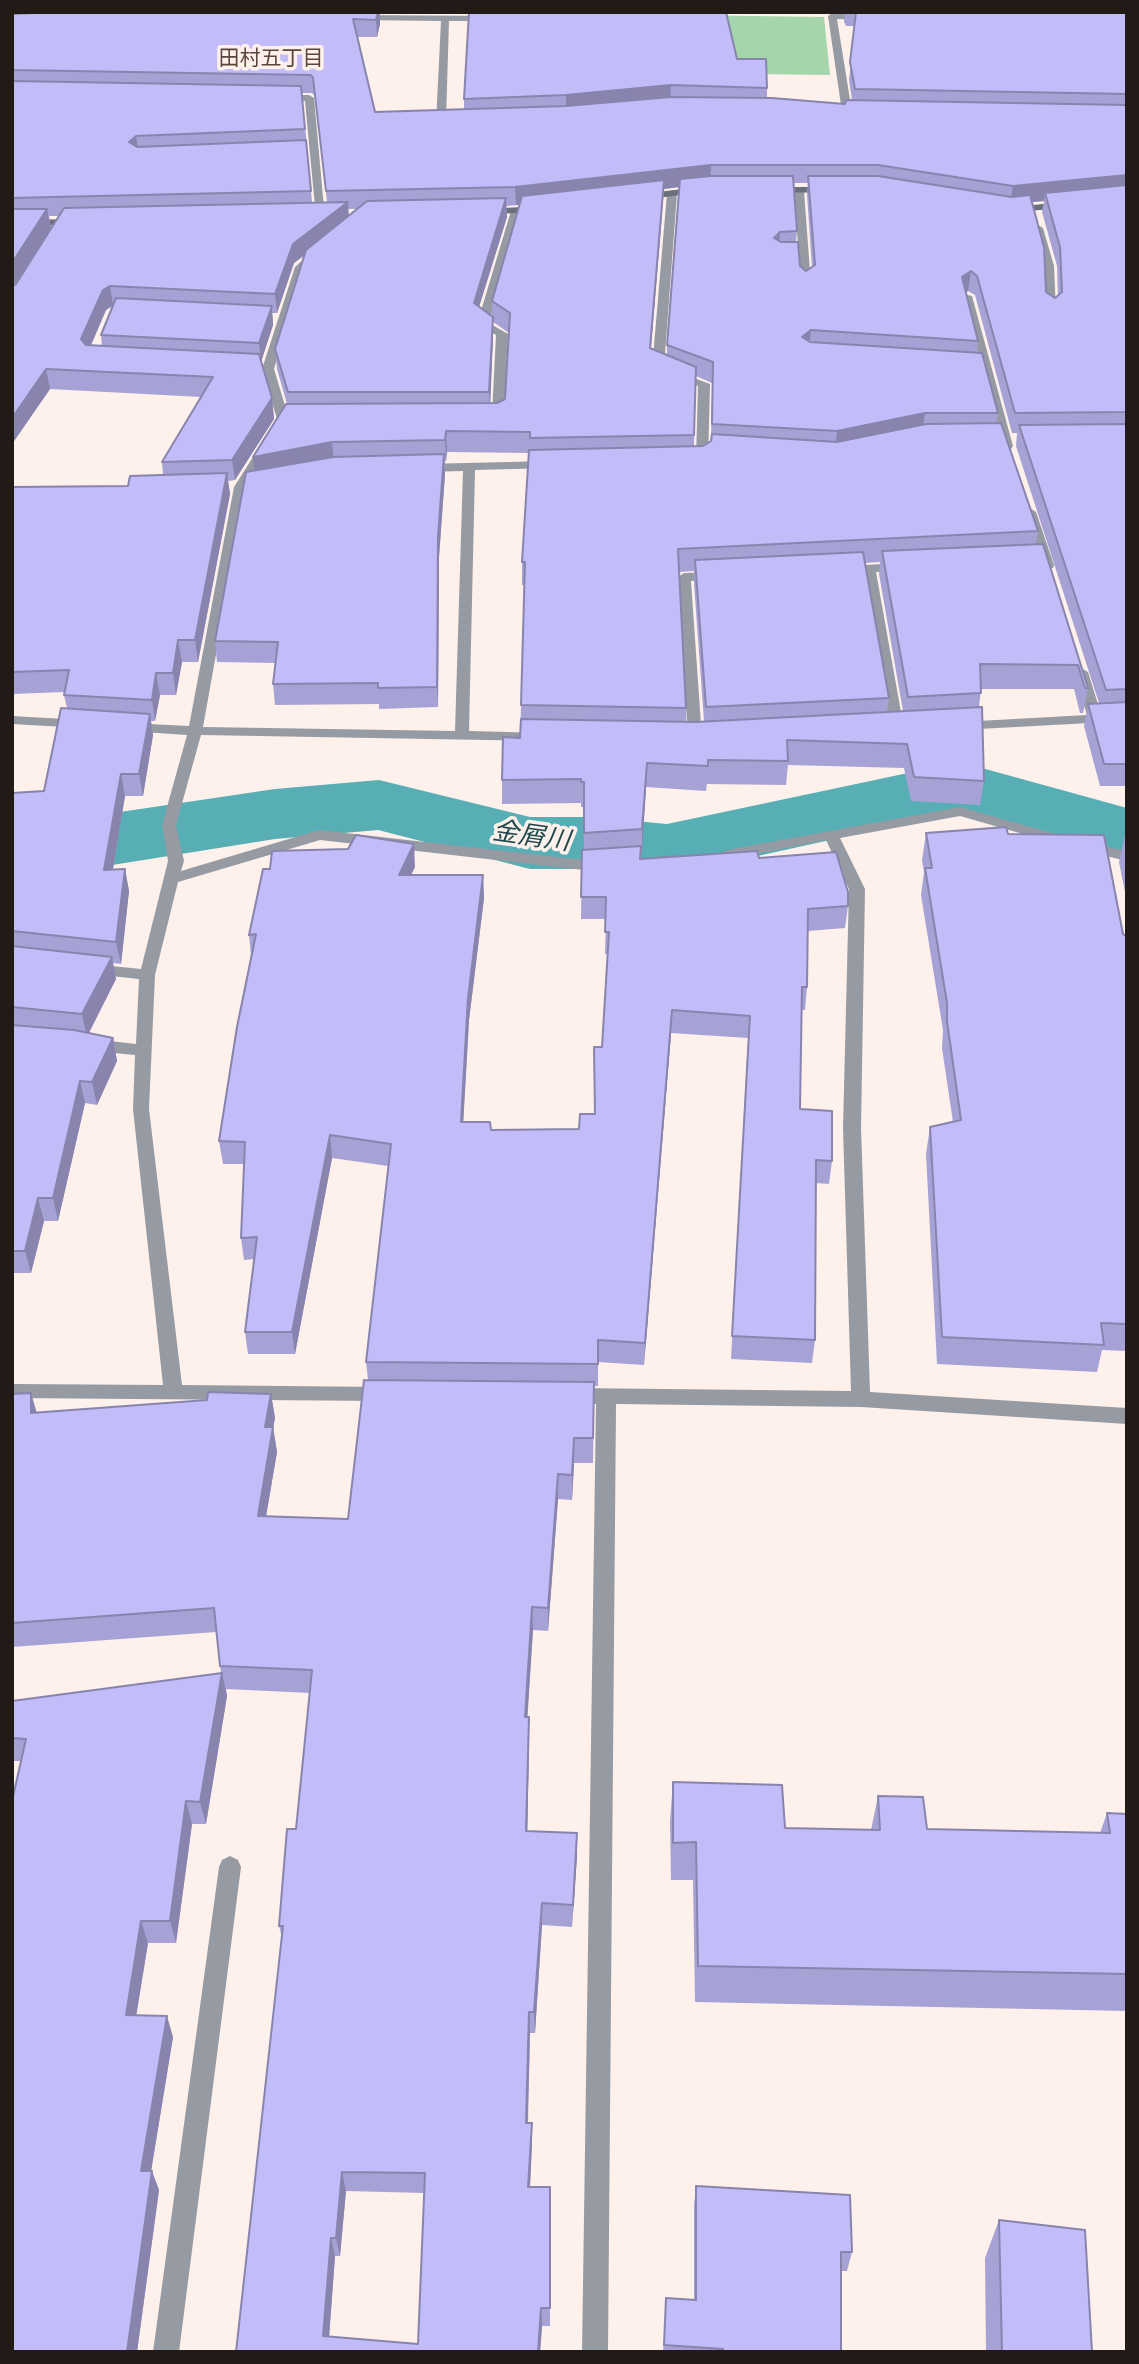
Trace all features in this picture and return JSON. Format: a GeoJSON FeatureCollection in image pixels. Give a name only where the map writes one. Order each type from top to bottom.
{"type":"FeatureCollection","features":[{"type":"Feature","properties":{"kind":"street"},"geometry":{"type":"LineString","coordinates":[[349,18],[445,19],[487,15],[499,18]]}},
{"type":"Feature","properties":{"kind":"street"},"geometry":{"type":"LineString","coordinates":[[847,112],[832,16],[873,17]]}},
{"type":"Feature","properties":{"kind":"street"},"geometry":{"type":"LineString","coordinates":[[445,19],[441,123],[469,122]]}},
{"type":"Feature","properties":{"kind":"street"},"geometry":{"type":"LineString","coordinates":[[268,97],[309,98],[321,217]]}},
{"type":"Feature","properties":{"kind":"street"},"geometry":{"type":"LineString","coordinates":[[833,111],[860,112]]}},
{"type":"Feature","properties":{"kind":"street"},"geometry":{"type":"LineString","coordinates":[[301,153],[314,153]]}},
{"type":"Feature","properties":{"kind":"street"},"geometry":{"type":"LineString","coordinates":[[633,198],[710,189]]}},
{"type":"Feature","properties":{"kind":"street"},"geometry":{"type":"LineString","coordinates":[[761,190],[837,190]]}},
{"type":"Feature","properties":{"kind":"street"},"geometry":{"type":"LineString","coordinates":[[799,191],[806,285]]}},
{"type":"Feature","properties":{"kind":"street"},"geometry":{"type":"LineString","coordinates":[[672,193],[658,369],[704,384],[709,450],[702,461],[688,462]]}},
{"type":"Feature","properties":{"kind":"street"},"geometry":{"type":"LineString","coordinates":[[996,208],[1073,204]]}},
{"type":"Feature","properties":{"kind":"street"},"geometry":{"type":"LineString","coordinates":[[474,213],[555,207]]}},
{"type":"Feature","properties":{"kind":"street"},"geometry":{"type":"LineString","coordinates":[[1032,208],[1049,266],[1051,312]]}},
{"type":"Feature","properties":{"kind":"street"},"geometry":{"type":"LineString","coordinates":[[471,418],[498,418],[502,334],[483,324],[516,211]]}},
{"type":"Feature","properties":{"kind":"street"},"geometry":{"type":"LineString","coordinates":[[307,217],[335,217]]}},
{"type":"Feature","properties":{"kind":"street"},"geometry":{"type":"LineString","coordinates":[[12,223],[90,222]]}},
{"type":"Feature","properties":{"kind":"street"},"geometry":{"type":"LineString","coordinates":[[55,234],[62,223]]}},
{"type":"Feature","properties":{"kind":"street"},"geometry":{"type":"LineString","coordinates":[[173,1392],[141,1109],[147,975],[176,860],[169,825],[195,731],[240,487],[289,419],[262,369],[277,320],[300,267],[331,241]]}},
{"type":"Feature","properties":{"kind":"street"},"geometry":{"type":"LineString","coordinates":[[792,256],[805,256]]}},
{"type":"Feature","properties":{"kind":"street"},"geometry":{"type":"LineString","coordinates":[[967,296],[979,368],[1013,464]]}},
{"type":"Feature","properties":{"kind":"street"},"geometry":{"type":"LineString","coordinates":[[415,468],[565,465]]}},
{"type":"Feature","properties":{"kind":"street"},"geometry":{"type":"LineString","coordinates":[[462,736],[469,467]]}},
{"type":"Feature","properties":{"kind":"street"},"geometry":{"type":"LineString","coordinates":[[1026,500],[1043,565]]}},
{"type":"Feature","properties":{"kind":"street"},"geometry":{"type":"LineString","coordinates":[[830,570],[924,566]]}},
{"type":"Feature","properties":{"kind":"street"},"geometry":{"type":"LineString","coordinates":[[869,568],[897,729]]}},
{"type":"Feature","properties":{"kind":"street"},"geometry":{"type":"LineString","coordinates":[[695,739],[684,577],[737,575]]}},
{"type":"Feature","properties":{"kind":"street"},"geometry":{"type":"LineString","coordinates":[[1075,653],[1095,719]]}},
{"type":"Feature","properties":{"kind":"street"},"geometry":{"type":"LineString","coordinates":[[950,727],[1127,717]]}},
{"type":"Feature","properties":{"kind":"street"},"geometry":{"type":"LineString","coordinates":[[12,720],[195,731],[558,737]]}},
{"type":"Feature","properties":{"kind":"street"},"geometry":{"type":"LineString","coordinates":[[707,856],[734,854],[960,811],[1098,853],[1127,856]]}},
{"type":"Feature","properties":{"kind":"street"},"geometry":{"type":"LineString","coordinates":[[172,878],[319,835],[584,865],[625,862]]}},
{"type":"Feature","properties":{"kind":"street"},"geometry":{"type":"LineString","coordinates":[[831,835],[857,889],[852,1128],[861,1399]]}},
{"type":"Feature","properties":{"kind":"street"},"geometry":{"type":"LineString","coordinates":[[80,968],[147,975]]}},
{"type":"Feature","properties":{"kind":"street"},"geometry":{"type":"LineString","coordinates":[[78,1044],[144,1050]]}},
{"type":"Feature","properties":{"kind":"street"},"geometry":{"type":"LineString","coordinates":[[12,1391],[396,1395]]}},
{"type":"Feature","properties":{"kind":"street"},"geometry":{"type":"LineString","coordinates":[[550,1396],[861,1399],[1127,1416]]}},
{"type":"Feature","properties":{"kind":"street"},"geometry":{"type":"LineString","coordinates":[[596,2352],[606,1397]]}},
{"type":"Feature","properties":{"kind":"street"},"geometry":{"type":"LineString","coordinates":[[166,2352],[230,1867]]}},
{"type":"Feature","properties":{"kind":"green space"},"geometry":{"type":"Polygon","coordinates":[[[677,15],[824,17],[830,75],[678,73],[677,15]]]}},
{"type":"Feature","properties":{"kind":"building"},"geometry":{"type":"Polygon","coordinates":[[[378,12],[376,20],[353,19],[375,112],[566,106],[671,97],[772,98],[845,104],[846,100],[1127,105],[1127,175],[1013,186],[878,165],[711,165],[515,187],[326,191],[311,75],[12,70],[12,14],[378,12]]]}},
{"type":"Feature","properties":{"kind":"building"},"geometry":{"type":"Polygon","coordinates":[[[469,12],[726,12],[737,59],[766,59],[767,88],[671,85],[566,95],[464,99],[469,12]]]}},
{"type":"Feature","properties":{"kind":"building"},"geometry":{"type":"Polygon","coordinates":[[[856,12],[1127,12],[1127,94],[855,89],[850,62],[856,12]]]}},
{"type":"Feature","properties":{"kind":"building"},"geometry":{"type":"Polygon","coordinates":[[[12,81],[301,86],[305,129],[136,136],[129,142],[137,147],[306,140],[311,191],[12,198],[12,81]]]}},
{"type":"Feature","properties":{"kind":"building"},"geometry":{"type":"Polygon","coordinates":[[[711,176],[793,176],[797,231],[780,232],[774,238],[781,242],[798,242],[800,266],[806,271],[815,265],[808,176],[878,176],[1012,197],[1030,195],[1044,247],[1046,292],[1055,298],[1062,292],[1060,247],[1045,193],[1127,185],[1127,412],[1015,413],[977,276],[971,271],[962,277],[978,341],[811,330],[802,337],[810,342],[982,353],[998,413],[925,413],[837,431],[712,424],[713,362],[667,345],[680,179],[711,176]]]}},
{"type":"Feature","properties":{"kind":"building"},"geometry":{"type":"Polygon","coordinates":[[[664,180],[650,348],[696,367],[694,435],[530,438],[530,432],[446,431],[445,440],[332,442],[253,457],[286,404],[497,403],[505,399],[510,313],[492,301],[522,196],[664,180]]]}},
{"type":"Feature","properties":{"kind":"building"},"geometry":{"type":"Polygon","coordinates":[[[506,198],[474,303],[493,317],[489,392],[288,392],[275,349],[306,250],[367,201],[506,198]]]}},
{"type":"Feature","properties":{"kind":"building"},"geometry":{"type":"Polygon","coordinates":[[[348,202],[293,244],[275,294],[110,286],[103,290],[81,339],[86,345],[259,354],[272,398],[232,460],[162,462],[213,377],[46,369],[12,418],[12,286],[16,284],[64,208],[348,202]]]}},
{"type":"Feature","properties":{"kind":"building"},"geometry":{"type":"Polygon","coordinates":[[[12,209],[47,209],[12,263],[12,209]]]}},
{"type":"Feature","properties":{"kind":"building"},"geometry":{"type":"Polygon","coordinates":[[[116,298],[272,306],[259,343],[101,335],[116,298]]]}},
{"type":"Feature","properties":{"kind":"building"},"geometry":{"type":"Polygon","coordinates":[[[1001,423],[1038,531],[678,549],[686,708],[521,705],[525,562],[522,562],[529,450],[703,446],[711,441],[712,434],[837,442],[926,424],[1001,423]]]}},
{"type":"Feature","properties":{"kind":"building"},"geometry":{"type":"Polygon","coordinates":[[[1127,424],[1127,689],[1106,690],[1019,425],[1127,424]]]}},
{"type":"Feature","properties":{"kind":"building"},"geometry":{"type":"Polygon","coordinates":[[[444,454],[438,537],[437,687],[378,688],[378,683],[273,684],[278,642],[215,641],[246,472],[333,457],[444,454]]]}},
{"type":"Feature","properties":{"kind":"building"},"geometry":{"type":"Polygon","coordinates":[[[227,473],[195,640],[178,640],[173,673],[156,673],[152,700],[64,695],[69,670],[12,672],[12,487],[128,486],[130,476],[227,473]]]}},
{"type":"Feature","properties":{"kind":"building"},"geometry":{"type":"Polygon","coordinates":[[[1043,544],[1088,688],[1085,688],[1078,665],[980,664],[981,693],[908,697],[882,551],[1043,544]]]}},
{"type":"Feature","properties":{"kind":"building"},"geometry":{"type":"Polygon","coordinates":[[[863,552],[889,698],[706,707],[695,560],[863,552]]]}},
{"type":"Feature","properties":{"kind":"building"},"geometry":{"type":"Polygon","coordinates":[[[1127,702],[1127,764],[1104,764],[1088,704],[1127,702]]]}},
{"type":"Feature","properties":{"kind":"building"},"geometry":{"type":"Polygon","coordinates":[[[982,707],[984,781],[914,777],[907,744],[787,740],[788,761],[708,760],[708,766],[647,763],[642,829],[584,833],[584,782],[581,782],[581,779],[502,780],[503,737],[520,738],[521,719],[696,722],[982,707]]]}},
{"type":"Feature","properties":{"kind":"building"},"geometry":{"type":"Polygon","coordinates":[[[61,708],[150,714],[139,774],[121,774],[104,870],[125,869],[116,942],[12,931],[12,793],[44,791],[61,708]]]}},
{"type":"Feature","properties":{"kind":"building"},"geometry":{"type":"Polygon","coordinates":[[[1006,827],[1008,834],[1104,835],[1123,934],[1127,937],[1127,1324],[1101,1323],[1104,1345],[942,1337],[930,1127],[961,1120],[947,1021],[947,1003],[925,868],[932,868],[926,833],[1006,827]]]}},
{"type":"Feature","properties":{"kind":"building"},"geometry":{"type":"Polygon","coordinates":[[[356,835],[414,844],[399,875],[483,875],[468,998],[461,1122],[490,1122],[491,1130],[579,1129],[580,1114],[595,1114],[594,1047],[602,1047],[609,932],[605,932],[606,897],[581,897],[582,850],[641,846],[640,859],[757,851],[759,858],[836,852],[848,892],[848,906],[808,909],[807,987],[802,987],[800,1109],[832,1111],[832,1161],[816,1160],[815,1340],[732,1336],[750,1016],[672,1010],[645,1343],[598,1340],[598,1364],[366,1362],[391,1144],[330,1135],[292,1332],[245,1332],[257,1237],[241,1238],[245,1142],[219,1141],[237,1027],[256,934],[249,935],[263,869],[270,869],[272,851],[348,849],[356,835]]]}},
{"type":"Feature","properties":{"kind":"building"},"geometry":{"type":"Polygon","coordinates":[[[12,946],[112,957],[82,1014],[12,1007],[12,946]]]}},
{"type":"Feature","properties":{"kind":"building"},"geometry":{"type":"Polygon","coordinates":[[[12,1025],[74,1030],[113,1038],[92,1082],[80,1081],[53,1198],[38,1198],[25,1251],[12,1251],[12,1025]]]}},
{"type":"Feature","properties":{"kind":"building"},"geometry":{"type":"Polygon","coordinates":[[[364,1380],[594,1382],[593,1438],[574,1438],[572,1475],[558,1474],[548,1608],[532,1607],[525,1717],[529,1717],[526,1831],[577,1833],[573,1905],[542,1903],[534,2012],[529,2012],[526,2123],[532,2123],[528,2187],[550,2187],[550,2308],[541,2308],[538,2352],[236,2352],[283,1926],[279,1926],[287,1829],[296,1829],[312,1670],[220,1666],[214,1608],[12,1623],[12,1394],[31,1393],[31,1413],[207,1400],[208,1392],[271,1394],[265,1427],[273,1427],[258,1516],[348,1519],[364,1380]],[[342,2172],[336,2238],[331,2238],[323,2336],[418,2344],[425,2173],[342,2172]]]}},
{"type":"Feature","properties":{"kind":"building"},"geometry":{"type":"Polygon","coordinates":[[[222,1673],[200,1802],[186,1801],[170,1921],[141,1921],[126,2015],[167,2016],[141,2171],[152,2171],[127,2352],[12,2352],[12,1801],[26,1739],[12,1738],[12,1701],[222,1673]]]}},
{"type":"Feature","properties":{"kind":"building"},"geometry":{"type":"Polygon","coordinates":[[[673,1782],[782,1785],[785,1828],[880,1830],[878,1796],[923,1797],[927,1829],[1110,1833],[1107,1813],[1127,1814],[1127,1974],[698,1966],[696,1842],[673,1843],[673,1782]]]}},
{"type":"Feature","properties":{"kind":"building"},"geometry":{"type":"Polygon","coordinates":[[[696,2186],[850,2195],[852,2252],[841,2252],[841,2352],[723,2352],[723,2349],[664,2345],[666,2298],[696,2300],[696,2186]]]}},
{"type":"Feature","properties":{"kind":"building"},"geometry":{"type":"Polygon","coordinates":[[[999,2220],[1085,2230],[1092,2352],[1002,2352],[999,2220]]]}},
{"type":"Feature","properties":{"kind":"waterway","name":"金屑川"},"geometry":{"type":"LineString","coordinates":[[12,855],[275,814],[379,805],[530,843],[592,843],[667,850],[960,787],[1127,835]]}},
{"type":"Feature","properties":{"kind":"district","name":"田村五丁目"},"geometry":{"type":"Point","coordinates":[271,60]}}]}
